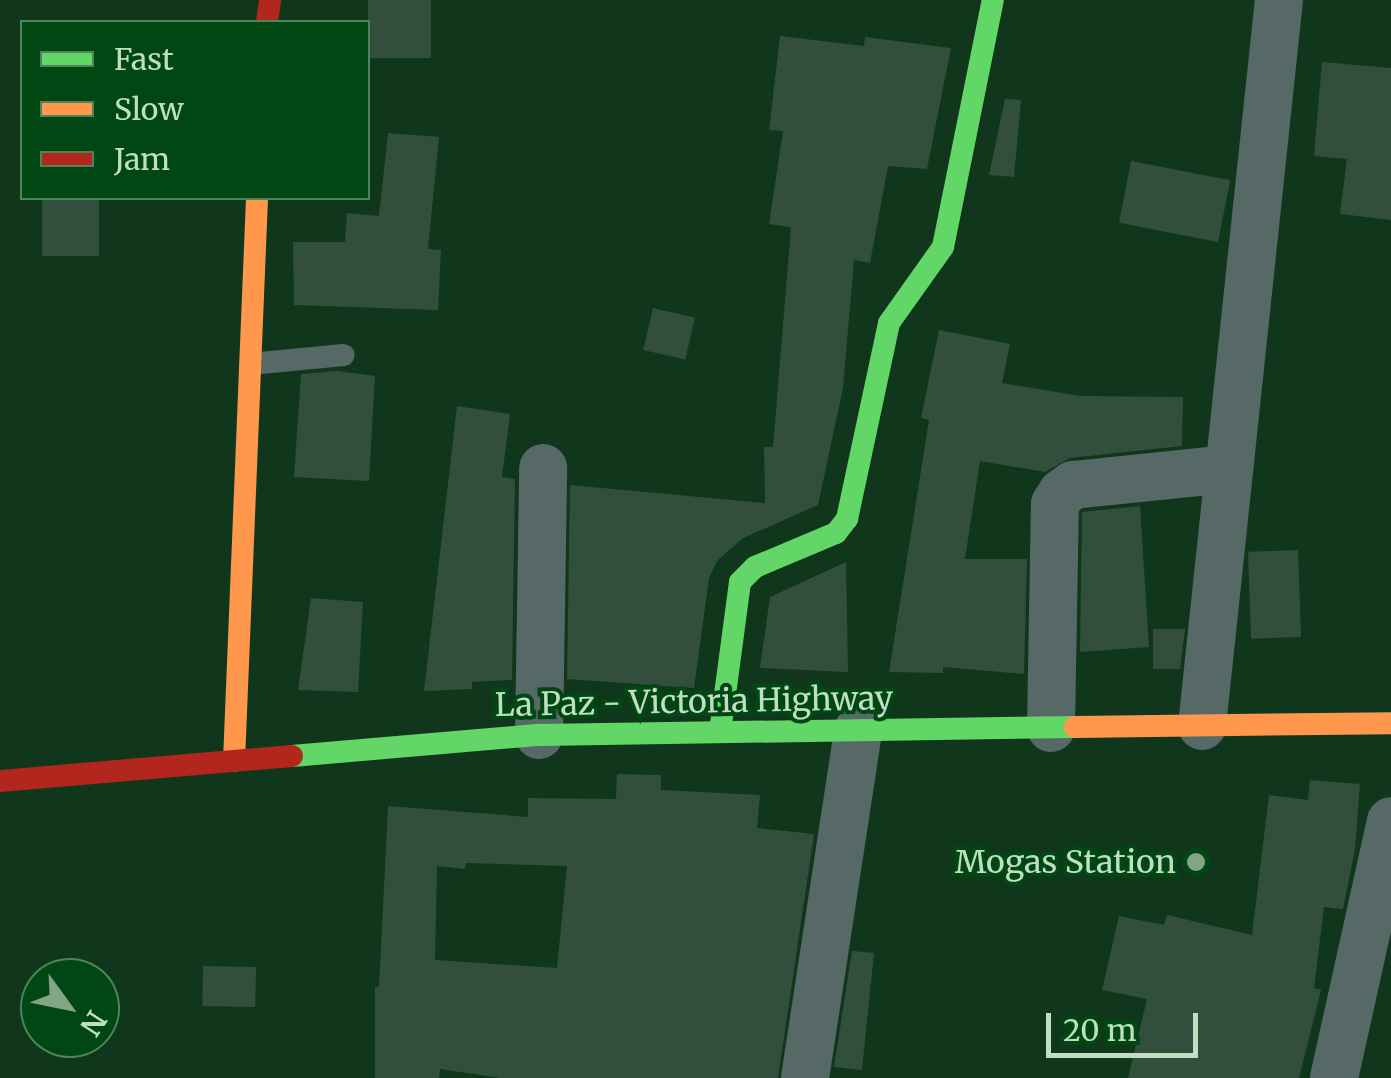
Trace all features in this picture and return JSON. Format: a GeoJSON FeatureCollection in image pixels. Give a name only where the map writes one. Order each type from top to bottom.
{"type":"FeatureCollection","features":[{"type":"Feature","properties":{"kind":"street"},"geometry":{"type":"LineString","coordinates":[[720,732],[740,582],[755,567],[836,533],[847,519],[889,323],[904,298],[928,273],[942,246],[993,0]]}},
{"type":"Feature","properties":{"kind":"street"},"geometry":{"type":"LineString","coordinates":[[1202,726],[1279,0]]}},
{"type":"Feature","properties":{"kind":"street"},"geometry":{"type":"LineString","coordinates":[[234,761],[257,200]]}},
{"type":"Feature","properties":{"kind":"street"},"geometry":{"type":"LineString","coordinates":[[539,735],[543,468]]}},
{"type":"Feature","properties":{"kind":"street"},"geometry":{"type":"LineString","coordinates":[[1051,728],[1055,504],[1062,493],[1073,485],[1229,469]]}},
{"type":"Feature","properties":{"kind":"street","name":"La Paz - Victoria Highway"},"geometry":{"type":"LineString","coordinates":[[0,781],[539,735],[1391,723]]}},
{"type":"Feature","properties":{"kind":"street"},"geometry":{"type":"LineString","coordinates":[[805,1078],[858,730]]}},
{"type":"Feature","properties":{"kind":"street"},"geometry":{"type":"LineString","coordinates":[[1334,1078],[1391,821]]}},
{"type":"Feature","properties":{"kind":"lane"},"geometry":{"type":"LineString","coordinates":[[250,364],[344,355]]}},
{"type":"Feature","properties":{"kind":"building"},"geometry":{"type":"Polygon","coordinates":[[[368,0],[431,0],[431,58],[370,58],[368,0]]]}},
{"type":"Feature","properties":{"kind":"building"},"geometry":{"type":"Polygon","coordinates":[[[780,36],[864,46],[865,37],[951,48],[927,169],[888,166],[870,263],[854,260],[843,388],[818,505],[743,538],[717,561],[709,578],[694,688],[567,679],[570,485],[765,503],[764,447],[773,447],[791,227],[769,224],[783,131],[769,130],[780,36]]]}},
{"type":"Feature","properties":{"kind":"building"},"geometry":{"type":"Polygon","coordinates":[[[1322,62],[1391,68],[1391,220],[1340,214],[1347,159],[1314,156],[1322,62]]]}},
{"type":"Feature","properties":{"kind":"building"},"geometry":{"type":"Polygon","coordinates":[[[1005,99],[1021,100],[1014,177],[989,175],[1005,99]]]}},
{"type":"Feature","properties":{"kind":"building"},"geometry":{"type":"Polygon","coordinates":[[[388,133],[439,137],[428,249],[441,250],[438,310],[294,305],[293,242],[345,242],[347,213],[379,216],[388,133]]]}},
{"type":"Feature","properties":{"kind":"building"},"geometry":{"type":"Polygon","coordinates":[[[1131,161],[1230,180],[1218,242],[1119,223],[1131,161]]]}},
{"type":"Feature","properties":{"kind":"building"},"geometry":{"type":"Polygon","coordinates":[[[42,200],[99,200],[99,256],[42,256],[42,200]]]}},
{"type":"Feature","properties":{"kind":"building"},"geometry":{"type":"Polygon","coordinates":[[[653,308],[695,318],[685,360],[643,350],[653,308]]]}},
{"type":"Feature","properties":{"kind":"building"},"geometry":{"type":"Polygon","coordinates":[[[939,330],[1010,344],[1002,383],[1080,396],[1183,397],[1182,446],[1070,458],[1045,472],[980,461],[965,559],[1027,559],[1024,674],[943,667],[943,673],[889,672],[929,420],[921,418],[939,330]]]}},
{"type":"Feature","properties":{"kind":"building"},"geometry":{"type":"Polygon","coordinates":[[[337,371],[375,376],[369,481],[294,477],[301,374],[337,371]]]}},
{"type":"Feature","properties":{"kind":"building"},"geometry":{"type":"Polygon","coordinates":[[[457,406],[510,414],[502,477],[515,479],[512,680],[472,682],[472,689],[424,691],[457,406]]]}},
{"type":"Feature","properties":{"kind":"building"},"geometry":{"type":"Polygon","coordinates":[[[1140,506],[1149,647],[1080,652],[1082,512],[1140,506]]]}},
{"type":"Feature","properties":{"kind":"building"},"geometry":{"type":"Polygon","coordinates":[[[1298,550],[1301,637],[1251,639],[1248,552],[1298,550]]]}},
{"type":"Feature","properties":{"kind":"building"},"geometry":{"type":"Polygon","coordinates":[[[846,562],[848,672],[760,668],[770,597],[846,562]]]}},
{"type":"Feature","properties":{"kind":"building"},"geometry":{"type":"Polygon","coordinates":[[[311,598],[363,602],[358,692],[298,690],[311,598]]]}},
{"type":"Feature","properties":{"kind":"building"},"geometry":{"type":"Polygon","coordinates":[[[1153,629],[1185,629],[1180,669],[1153,669],[1153,629]]]}},
{"type":"Feature","properties":{"kind":"building"},"geometry":{"type":"Polygon","coordinates":[[[617,774],[661,775],[661,790],[760,795],[757,828],[814,834],[778,1078],[500,1078],[440,1069],[439,1078],[375,1078],[375,987],[379,987],[388,806],[528,817],[528,798],[616,799],[617,774]],[[437,866],[435,960],[557,968],[567,866],[437,866]]]}},
{"type":"Feature","properties":{"kind":"building"},"geometry":{"type":"Polygon","coordinates":[[[1310,780],[1360,784],[1355,849],[1343,909],[1324,907],[1314,988],[1321,990],[1299,1078],[1128,1078],[1147,999],[1102,990],[1119,916],[1164,925],[1167,915],[1252,935],[1269,795],[1308,800],[1310,780]]]}},
{"type":"Feature","properties":{"kind":"building"},"geometry":{"type":"Polygon","coordinates":[[[852,951],[874,953],[862,1070],[834,1067],[852,951]]]}},
{"type":"Feature","properties":{"kind":"building"},"geometry":{"type":"Polygon","coordinates":[[[203,966],[256,967],[255,1007],[202,1006],[203,966]]]}},
{"type":"Feature","properties":{"kind":"traffic: fast"},"geometry":{"type":"LineString","coordinates":[[720,732],[740,582],[755,567],[836,533],[847,519],[889,323],[943,247],[993,0]]}},
{"type":"Feature","properties":{"kind":"traffic: fast"},"geometry":{"type":"LineString","coordinates":[[292,756],[539,735],[1075,727]]}},
{"type":"Feature","properties":{"kind":"traffic: slow"},"geometry":{"type":"LineString","coordinates":[[234,761],[257,200]]}},
{"type":"Feature","properties":{"kind":"traffic: slow"},"geometry":{"type":"LineString","coordinates":[[1075,727],[1391,723]]}},
{"type":"Feature","properties":{"kind":"traffic: jam"},"geometry":{"type":"LineString","coordinates":[[267,20],[270,0]]}},
{"type":"Feature","properties":{"kind":"traffic: jam"},"geometry":{"type":"LineString","coordinates":[[0,781],[292,756]]}},
{"type":"Feature","properties":{"kind":"place","name":"Mogas Station"},"geometry":{"type":"Point","coordinates":[1196,862]}}]}
